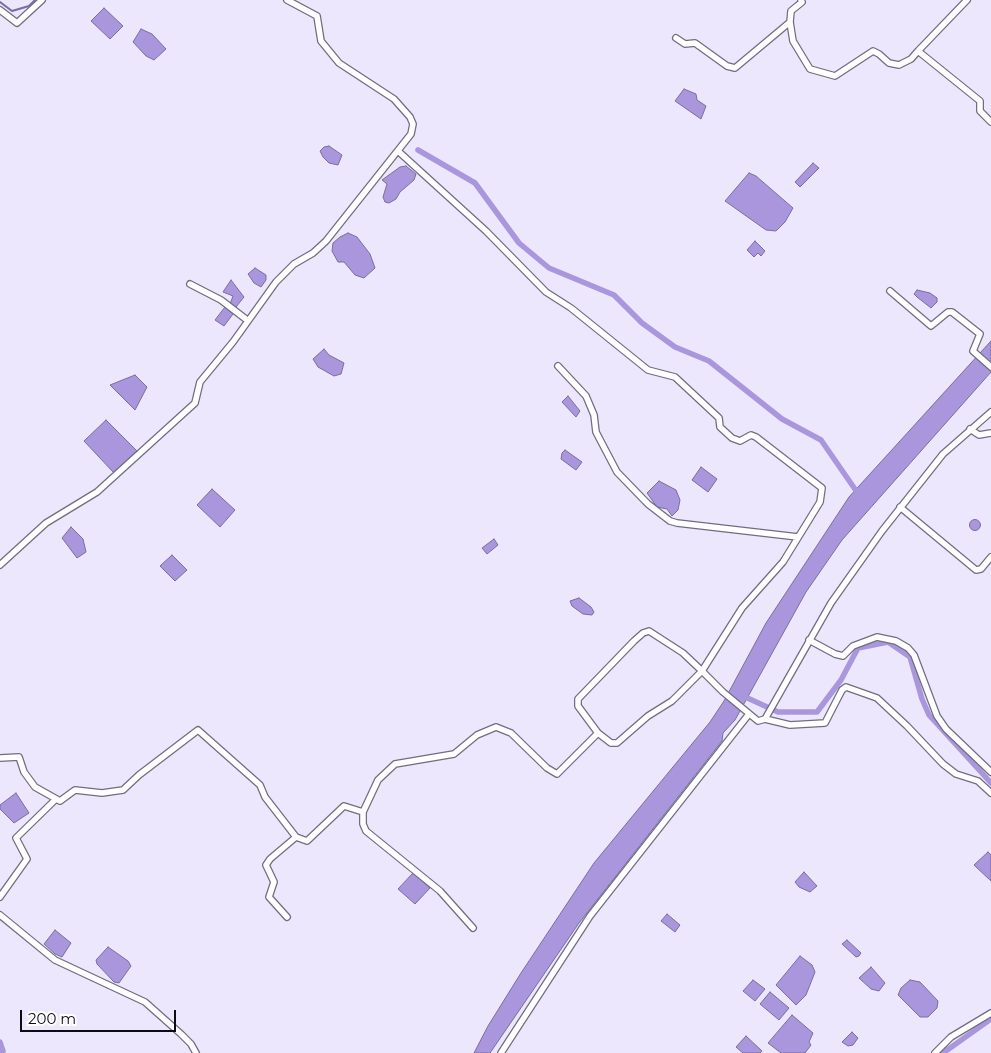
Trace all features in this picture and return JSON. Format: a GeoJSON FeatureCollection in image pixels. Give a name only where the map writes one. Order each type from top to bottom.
{"type":"FeatureCollection","features":[{"type":"Feature","properties":{"kind":"street"},"geometry":{"type":"LineString","coordinates":[[0,10],[17,23],[42,0]]}},
{"type":"Feature","properties":{"kind":"street"},"geometry":{"type":"LineString","coordinates":[[0,565],[46,523],[97,492],[195,402],[200,382],[233,342],[247,320],[286,271],[326,241],[411,134],[413,124],[410,117],[394,99],[338,63],[321,41],[317,16],[287,0]]}},
{"type":"Feature","properties":{"kind":"street"},"geometry":{"type":"LineString","coordinates":[[801,0],[802,2],[791,11],[790,22],[793,41],[810,69],[835,76],[872,51],[879,54],[889,63],[899,65],[910,59],[967,0]]}},
{"type":"Feature","properties":{"kind":"street"},"geometry":{"type":"LineString","coordinates":[[676,38],[685,44],[695,43],[727,66],[735,68],[790,22]]}},
{"type":"Feature","properties":{"kind":"street"},"geometry":{"type":"LineString","coordinates":[[918,51],[980,101],[980,111],[991,122]]}},
{"type":"Feature","properties":{"kind":"street"},"geometry":{"type":"LineString","coordinates":[[398,151],[486,231],[546,292],[571,308],[648,370],[668,373],[675,377],[717,417],[720,427],[732,438],[741,441],[749,436],[754,436],[822,488],[822,497],[783,562],[742,608],[702,671],[672,701],[648,716],[617,743],[611,743],[598,733],[578,706],[577,701],[643,633],[649,631],[658,634],[683,653],[702,671],[723,692],[758,721],[767,717],[835,597],[900,507],[943,454],[991,412]]}},
{"type":"Feature","properties":{"kind":"street"},"geometry":{"type":"LineString","coordinates":[[190,284],[221,300],[247,320]]}},
{"type":"Feature","properties":{"kind":"street"},"geometry":{"type":"LineString","coordinates":[[890,291],[931,326],[948,312],[952,312],[980,334],[973,351],[991,367]]}},
{"type":"Feature","properties":{"kind":"street"},"geometry":{"type":"LineString","coordinates":[[558,366],[586,396],[594,415],[596,432],[617,472],[648,504],[670,520],[677,523],[798,538]]}},
{"type":"Feature","properties":{"kind":"street"},"geometry":{"type":"LineString","coordinates":[[970,429],[979,434],[991,433]]}},
{"type":"Feature","properties":{"kind":"street"},"geometry":{"type":"LineString","coordinates":[[900,507],[976,570],[981,569],[991,557]]}},
{"type":"Feature","properties":{"kind":"street"},"geometry":{"type":"LineString","coordinates":[[809,640],[835,654],[843,656],[853,646],[877,637],[891,639],[908,648],[914,655],[937,716],[946,729],[991,772]]}},
{"type":"Feature","properties":{"kind":"street"},"geometry":{"type":"LineString","coordinates":[[767,717],[790,725],[825,723],[842,690],[848,687],[882,701],[943,764],[956,774],[978,780],[991,793]]}},
{"type":"Feature","properties":{"kind":"street"},"geometry":{"type":"LineString","coordinates":[[501,1053],[590,916],[750,714]]}},
{"type":"Feature","properties":{"kind":"street"},"geometry":{"type":"LineString","coordinates":[[474,928],[410,865],[372,839],[363,824],[363,812],[374,787],[390,767],[395,764],[454,754],[477,734],[490,728],[503,728],[511,733],[548,768],[557,774],[598,733]]}},
{"type":"Feature","properties":{"kind":"street"},"geometry":{"type":"LineString","coordinates":[[0,758],[18,757],[24,772],[35,787],[60,801],[75,790],[102,792],[123,790],[139,775],[198,730],[260,785],[266,797],[296,837],[307,841],[344,806],[363,812]]}},
{"type":"Feature","properties":{"kind":"street"},"geometry":{"type":"LineString","coordinates":[[0,896],[28,858],[16,838],[56,799]]}},
{"type":"Feature","properties":{"kind":"street"},"geometry":{"type":"LineString","coordinates":[[287,917],[268,897],[274,882],[266,865],[270,859],[296,837]]}},
{"type":"Feature","properties":{"kind":"street"},"geometry":{"type":"LineString","coordinates":[[0,915],[62,964],[145,1002],[181,1034],[191,1044],[196,1053]]}},
{"type":"Feature","properties":{"kind":"street"},"geometry":{"type":"LineString","coordinates":[[934,1053],[951,1037],[991,1013]]}},
{"type":"Feature","properties":{"kind":"shaded area"},"geometry":{"type":"Polygon","coordinates":[[[104,8],[123,26],[110,39],[91,21],[104,8]]]}},
{"type":"Feature","properties":{"kind":"shaded area"},"geometry":{"type":"Polygon","coordinates":[[[141,29],[152,34],[166,49],[154,60],[146,56],[133,42],[141,29]]]}},
{"type":"Feature","properties":{"kind":"shaded area"},"geometry":{"type":"Polygon","coordinates":[[[684,89],[696,94],[697,100],[706,106],[701,119],[675,101],[684,89]]]}},
{"type":"Feature","properties":{"kind":"shaded area"},"geometry":{"type":"Polygon","coordinates":[[[329,146],[342,155],[338,165],[329,163],[320,151],[324,147],[329,146]]]}},
{"type":"Feature","properties":{"kind":"shaded area"},"geometry":{"type":"Polygon","coordinates":[[[813,163],[819,168],[800,187],[795,182],[813,163]]]}},
{"type":"Feature","properties":{"kind":"shaded area"},"geometry":{"type":"Polygon","coordinates":[[[406,166],[416,174],[414,180],[400,192],[396,199],[389,203],[385,202],[383,197],[387,184],[382,180],[400,167],[406,166]]]}},
{"type":"Feature","properties":{"kind":"shaded area"},"geometry":{"type":"Polygon","coordinates":[[[749,173],[756,176],[793,208],[785,222],[776,231],[766,230],[725,201],[749,173]]]}},
{"type":"Feature","properties":{"kind":"shaded area"},"geometry":{"type":"Polygon","coordinates":[[[348,233],[357,237],[370,254],[375,268],[364,278],[355,275],[344,262],[338,262],[332,251],[333,243],[348,233]]]}},
{"type":"Feature","properties":{"kind":"shaded area"},"geometry":{"type":"Polygon","coordinates":[[[755,241],[765,251],[761,256],[758,253],[754,257],[747,250],[755,241]]]}},
{"type":"Feature","properties":{"kind":"shaded area"},"geometry":{"type":"Polygon","coordinates":[[[255,268],[266,275],[266,280],[261,287],[254,283],[248,274],[255,268]]]}},
{"type":"Feature","properties":{"kind":"shaded area"},"geometry":{"type":"Polygon","coordinates":[[[231,280],[244,297],[236,307],[230,304],[233,296],[223,292],[231,280]]]}},
{"type":"Feature","properties":{"kind":"shaded area"},"geometry":{"type":"Polygon","coordinates":[[[917,290],[930,293],[937,298],[937,302],[931,308],[914,294],[917,290]]]}},
{"type":"Feature","properties":{"kind":"shaded area"},"geometry":{"type":"Polygon","coordinates":[[[225,307],[233,314],[224,326],[215,320],[225,307]]]}},
{"type":"Feature","properties":{"kind":"shaded area"},"geometry":{"type":"Polygon","coordinates":[[[991,341],[991,372],[842,540],[806,592],[735,720],[723,733],[722,741],[579,923],[490,1053],[474,1053],[488,1026],[521,973],[594,863],[710,722],[724,701],[766,623],[849,497],[991,341]]]}},
{"type":"Feature","properties":{"kind":"shaded area"},"geometry":{"type":"Polygon","coordinates":[[[324,349],[329,355],[344,363],[341,374],[334,376],[318,367],[313,359],[324,349]]]}},
{"type":"Feature","properties":{"kind":"shaded area"},"geometry":{"type":"Polygon","coordinates":[[[135,375],[147,387],[135,410],[110,385],[135,375]]]}},
{"type":"Feature","properties":{"kind":"shaded area"},"geometry":{"type":"Polygon","coordinates":[[[568,396],[580,411],[576,417],[562,402],[568,396]]]}},
{"type":"Feature","properties":{"kind":"shaded area"},"geometry":{"type":"Polygon","coordinates":[[[106,420],[137,451],[114,473],[84,441],[106,420]]]}},
{"type":"Feature","properties":{"kind":"shaded area"},"geometry":{"type":"Polygon","coordinates":[[[565,450],[582,462],[576,470],[561,459],[562,453],[565,450]]]}},
{"type":"Feature","properties":{"kind":"shaded area"},"geometry":{"type":"Polygon","coordinates":[[[701,467],[717,479],[708,492],[692,480],[701,467]]]}},
{"type":"Feature","properties":{"kind":"shaded area"},"geometry":{"type":"Polygon","coordinates":[[[659,481],[676,490],[680,500],[678,510],[672,516],[667,509],[657,507],[647,493],[659,481]]]}},
{"type":"Feature","properties":{"kind":"shaded area"},"geometry":{"type":"Polygon","coordinates":[[[212,489],[235,510],[220,527],[197,505],[212,489]]]}},
{"type":"Feature","properties":{"kind":"shaded area"},"geometry":{"type":"Polygon","coordinates":[[[975,519],[981,525],[975,531],[969,525],[975,519]]]}},
{"type":"Feature","properties":{"kind":"shaded area"},"geometry":{"type":"Polygon","coordinates":[[[71,527],[83,539],[86,552],[77,558],[62,538],[71,527]]]}},
{"type":"Feature","properties":{"kind":"shaded area"},"geometry":{"type":"Polygon","coordinates":[[[494,539],[498,545],[487,554],[482,548],[494,539]]]}},
{"type":"Feature","properties":{"kind":"shaded area"},"geometry":{"type":"Polygon","coordinates":[[[172,555],[187,570],[175,581],[160,566],[172,555]]]}},
{"type":"Feature","properties":{"kind":"shaded area"},"geometry":{"type":"Polygon","coordinates":[[[579,598],[591,607],[594,612],[592,615],[583,614],[572,606],[570,601],[579,598]]]}},
{"type":"Feature","properties":{"kind":"shaded area"},"geometry":{"type":"Polygon","coordinates":[[[16,793],[29,813],[14,823],[0,809],[0,805],[16,793]]]}},
{"type":"Feature","properties":{"kind":"shaded area"},"geometry":{"type":"Polygon","coordinates":[[[988,852],[991,855],[991,881],[974,865],[988,852]]]}},
{"type":"Feature","properties":{"kind":"shaded area"},"geometry":{"type":"Polygon","coordinates":[[[804,872],[817,886],[810,892],[799,887],[795,882],[804,872]]]}},
{"type":"Feature","properties":{"kind":"shaded area"},"geometry":{"type":"Polygon","coordinates":[[[413,873],[430,888],[415,904],[398,889],[413,873]]]}},
{"type":"Feature","properties":{"kind":"shaded area"},"geometry":{"type":"Polygon","coordinates":[[[667,914],[680,925],[675,932],[661,921],[667,914]]]}},
{"type":"Feature","properties":{"kind":"shaded area"},"geometry":{"type":"Polygon","coordinates":[[[55,930],[71,943],[62,957],[55,954],[44,944],[55,930]]]}},
{"type":"Feature","properties":{"kind":"shaded area"},"geometry":{"type":"Polygon","coordinates":[[[847,940],[861,953],[859,956],[856,957],[842,944],[847,940]]]}},
{"type":"Feature","properties":{"kind":"shaded area"},"geometry":{"type":"Polygon","coordinates":[[[108,947],[128,961],[131,966],[119,983],[114,982],[97,964],[96,960],[108,947]]]}},
{"type":"Feature","properties":{"kind":"shaded area"},"geometry":{"type":"Polygon","coordinates":[[[800,956],[812,965],[815,972],[806,995],[796,1005],[776,985],[800,956]]]}},
{"type":"Feature","properties":{"kind":"shaded area"},"geometry":{"type":"Polygon","coordinates":[[[871,967],[885,983],[879,991],[871,989],[859,978],[871,967]]]}},
{"type":"Feature","properties":{"kind":"shaded area"},"geometry":{"type":"Polygon","coordinates":[[[753,980],[765,989],[755,1001],[743,991],[753,980]]]}},
{"type":"Feature","properties":{"kind":"shaded area"},"geometry":{"type":"Polygon","coordinates":[[[910,980],[920,982],[938,1001],[937,1008],[928,1017],[920,1017],[898,995],[901,988],[910,980]]]}},
{"type":"Feature","properties":{"kind":"shaded area"},"geometry":{"type":"Polygon","coordinates":[[[770,992],[789,1008],[779,1020],[760,1004],[770,992]]]}},
{"type":"Feature","properties":{"kind":"shaded area"},"geometry":{"type":"Polygon","coordinates":[[[792,1015],[813,1033],[809,1042],[811,1045],[805,1053],[781,1053],[768,1043],[792,1015]]]}},
{"type":"Feature","properties":{"kind":"shaded area"},"geometry":{"type":"Polygon","coordinates":[[[852,1032],[858,1038],[853,1045],[848,1046],[842,1042],[852,1032]]]}},
{"type":"Feature","properties":{"kind":"shaded area"},"geometry":{"type":"Polygon","coordinates":[[[746,1036],[762,1051],[760,1053],[743,1053],[736,1047],[746,1036]]]}},
{"type":"Feature","properties":{"kind":"waterway"},"geometry":{"type":"LineString","coordinates":[[0,2],[12,11],[29,6],[35,0]]}},
{"type":"Feature","properties":{"kind":"waterway"},"geometry":{"type":"LineString","coordinates":[[418,150],[475,183],[519,243],[549,268],[614,295],[642,323],[675,347],[709,361],[782,419],[821,440],[859,495]]}},
{"type":"Feature","properties":{"kind":"waterway"},"geometry":{"type":"LineString","coordinates":[[741,695],[778,712],[817,712],[841,680],[858,648],[888,642],[910,657],[922,699],[929,715],[991,783]]}},
{"type":"Feature","properties":{"kind":"waterway"},"geometry":{"type":"LineString","coordinates":[[943,1053],[991,1019]]}},
{"type":"Feature","properties":{"kind":"waterway"},"geometry":{"type":"LineString","coordinates":[[0,1042],[3,1051],[0,1053]]}}]}
